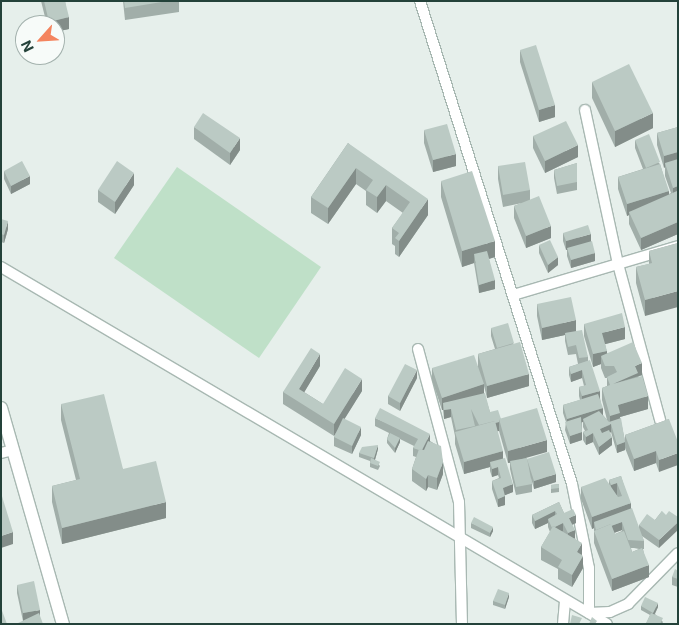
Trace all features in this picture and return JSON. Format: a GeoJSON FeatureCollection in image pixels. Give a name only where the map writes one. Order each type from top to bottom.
{"type":"FeatureCollection","features":[{"type":"Feature","properties":{"kind":"street"},"geometry":{"type":"LineString","coordinates":[[420,1],[572,484],[589,568],[589,613]]}},
{"type":"Feature","properties":{"kind":"street"},"geometry":{"type":"LineString","coordinates":[[585,110],[618,264],[660,420]]}},
{"type":"Feature","properties":{"kind":"street"},"geometry":{"type":"LineString","coordinates":[[513,295],[678,246]]}},
{"type":"Feature","properties":{"kind":"street"},"geometry":{"type":"LineString","coordinates":[[1,267],[607,624]]}},
{"type":"Feature","properties":{"kind":"street"},"geometry":{"type":"LineString","coordinates":[[418,349],[459,502],[464,541],[462,624]]}},
{"type":"Feature","properties":{"kind":"street"},"geometry":{"type":"LineString","coordinates":[[1,408],[7,451],[62,624]]}},
{"type":"Feature","properties":{"kind":"street"},"geometry":{"type":"LineString","coordinates":[[589,613],[610,612],[628,604],[678,553]]}},
{"type":"Feature","properties":{"kind":"street"},"geometry":{"type":"LineString","coordinates":[[563,624],[565,600]]}},
{"type":"Feature","properties":{"kind":"green space"},"geometry":{"type":"Polygon","coordinates":[[[177,167],[321,267],[259,358],[114,258],[177,167]]]}},
{"type":"Feature","properties":{"kind":"building"},"geometry":{"type":"Polygon","coordinates":[[[44,1],[65,1],[69,17],[65,18],[65,15],[47,15],[44,1]]]}},
{"type":"Feature","properties":{"kind":"building"},"geometry":{"type":"Polygon","coordinates":[[[124,1],[168,1],[125,8],[124,1]]]}},
{"type":"Feature","properties":{"kind":"building"},"geometry":{"type":"Polygon","coordinates":[[[536,45],[555,105],[539,110],[520,50],[536,45]]]}},
{"type":"Feature","properties":{"kind":"building"},"geometry":{"type":"Polygon","coordinates":[[[629,64],[653,113],[615,131],[592,82],[629,64]]]}},
{"type":"Feature","properties":{"kind":"building"},"geometry":{"type":"Polygon","coordinates":[[[203,113],[240,138],[230,153],[194,127],[203,113]]]}},
{"type":"Feature","properties":{"kind":"building"},"geometry":{"type":"Polygon","coordinates":[[[566,121],[578,145],[545,161],[533,136],[566,121]]]}},
{"type":"Feature","properties":{"kind":"building"},"geometry":{"type":"Polygon","coordinates":[[[447,124],[456,154],[433,160],[424,130],[447,124]]]}},
{"type":"Feature","properties":{"kind":"building"},"geometry":{"type":"Polygon","coordinates":[[[678,127],[678,152],[664,156],[657,133],[678,127]]]}},
{"type":"Feature","properties":{"kind":"building"},"geometry":{"type":"Polygon","coordinates":[[[649,134],[660,162],[646,168],[635,140],[649,134]]]}},
{"type":"Feature","properties":{"kind":"building"},"geometry":{"type":"Polygon","coordinates":[[[348,143],[428,199],[399,241],[395,238],[399,233],[392,228],[410,202],[386,185],[377,197],[366,190],[373,180],[356,168],[328,208],[311,197],[348,143]]]}},
{"type":"Feature","properties":{"kind":"building"},"geometry":{"type":"Polygon","coordinates":[[[678,159],[678,186],[673,188],[665,163],[678,159]]]}},
{"type":"Feature","properties":{"kind":"building"},"geometry":{"type":"Polygon","coordinates":[[[22,161],[30,176],[11,186],[4,171],[22,161]]]}},
{"type":"Feature","properties":{"kind":"building"},"geometry":{"type":"Polygon","coordinates":[[[117,161],[134,173],[115,202],[98,190],[117,161]]]}},
{"type":"Feature","properties":{"kind":"building"},"geometry":{"type":"Polygon","coordinates":[[[525,162],[530,190],[503,195],[498,166],[525,162]]]}},
{"type":"Feature","properties":{"kind":"building"},"geometry":{"type":"Polygon","coordinates":[[[577,163],[577,182],[557,186],[554,170],[577,163]]]}},
{"type":"Feature","properties":{"kind":"building"},"geometry":{"type":"Polygon","coordinates":[[[660,164],[669,191],[627,204],[618,177],[660,164]]]}},
{"type":"Feature","properties":{"kind":"building"},"geometry":{"type":"Polygon","coordinates":[[[472,171],[495,241],[462,251],[441,181],[472,171]]]}},
{"type":"Feature","properties":{"kind":"building"},"geometry":{"type":"Polygon","coordinates":[[[677,191],[678,222],[641,238],[629,212],[677,191]]]}},
{"type":"Feature","properties":{"kind":"building"},"geometry":{"type":"Polygon","coordinates":[[[539,196],[551,226],[526,236],[514,206],[539,196]]]}},
{"type":"Feature","properties":{"kind":"building"},"geometry":{"type":"Polygon","coordinates":[[[1,219],[8,221],[4,235],[1,234],[1,219]]]}},
{"type":"Feature","properties":{"kind":"building"},"geometry":{"type":"Polygon","coordinates":[[[588,225],[591,234],[566,241],[563,233],[588,225]]]}},
{"type":"Feature","properties":{"kind":"building"},"geometry":{"type":"Polygon","coordinates":[[[550,240],[558,257],[548,265],[539,245],[550,240]]]}},
{"type":"Feature","properties":{"kind":"building"},"geometry":{"type":"Polygon","coordinates":[[[592,241],[595,253],[571,260],[567,248],[592,241]]]}},
{"type":"Feature","properties":{"kind":"building"},"geometry":{"type":"Polygon","coordinates":[[[678,243],[678,291],[645,300],[636,267],[652,263],[649,251],[678,243]]]}},
{"type":"Feature","properties":{"kind":"building"},"geometry":{"type":"Polygon","coordinates":[[[487,251],[495,280],[479,285],[474,254],[487,251]]]}},
{"type":"Feature","properties":{"kind":"building"},"geometry":{"type":"Polygon","coordinates":[[[571,297],[576,320],[542,328],[537,304],[571,297]]]}},
{"type":"Feature","properties":{"kind":"building"},"geometry":{"type":"Polygon","coordinates":[[[622,313],[625,327],[602,333],[607,351],[593,354],[584,324],[622,313]]]}},
{"type":"Feature","properties":{"kind":"building"},"geometry":{"type":"Polygon","coordinates":[[[508,323],[514,343],[497,348],[491,328],[508,323]]]}},
{"type":"Feature","properties":{"kind":"building"},"geometry":{"type":"Polygon","coordinates":[[[582,330],[588,357],[579,358],[576,345],[568,347],[565,333],[582,330]]]}},
{"type":"Feature","properties":{"kind":"building"},"geometry":{"type":"Polygon","coordinates":[[[520,342],[529,374],[487,386],[478,354],[520,342]]]}},
{"type":"Feature","properties":{"kind":"building"},"geometry":{"type":"Polygon","coordinates":[[[633,342],[642,363],[635,366],[638,373],[613,384],[642,376],[648,396],[618,405],[620,413],[610,416],[602,388],[610,385],[607,377],[617,372],[614,366],[605,366],[601,356],[633,342]]]}},
{"type":"Feature","properties":{"kind":"building"},"geometry":{"type":"Polygon","coordinates":[[[311,348],[320,354],[299,389],[323,404],[345,368],[362,379],[334,424],[283,392],[311,348]]]}},
{"type":"Feature","properties":{"kind":"building"},"geometry":{"type":"Polygon","coordinates":[[[474,355],[484,384],[442,398],[432,368],[474,355]]]}},
{"type":"Feature","properties":{"kind":"building"},"geometry":{"type":"Polygon","coordinates":[[[590,360],[600,391],[582,396],[579,387],[586,385],[582,370],[571,374],[569,367],[590,360]]]}},
{"type":"Feature","properties":{"kind":"building"},"geometry":{"type":"Polygon","coordinates":[[[405,364],[417,370],[400,403],[388,396],[405,364]]]}},
{"type":"Feature","properties":{"kind":"building"},"geometry":{"type":"Polygon","coordinates":[[[485,393],[490,412],[498,410],[501,419],[499,419],[499,422],[495,423],[495,421],[479,425],[471,409],[475,426],[456,430],[451,409],[444,410],[443,403],[485,393]]]}},
{"type":"Feature","properties":{"kind":"building"},"geometry":{"type":"Polygon","coordinates":[[[104,394],[123,469],[156,461],[166,502],[62,528],[52,486],[80,479],[61,404],[104,394]]]}},
{"type":"Feature","properties":{"kind":"building"},"geometry":{"type":"Polygon","coordinates":[[[598,394],[603,408],[567,419],[563,405],[598,394]]]}},
{"type":"Feature","properties":{"kind":"building"},"geometry":{"type":"Polygon","coordinates":[[[380,408],[430,434],[422,450],[413,448],[418,439],[375,418],[380,408]]]}},
{"type":"Feature","properties":{"kind":"building"},"geometry":{"type":"Polygon","coordinates":[[[537,408],[547,440],[508,451],[499,419],[537,408]]]}},
{"type":"Feature","properties":{"kind":"building"},"geometry":{"type":"Polygon","coordinates":[[[599,411],[609,422],[621,418],[625,442],[617,445],[611,424],[600,429],[602,433],[609,430],[612,437],[599,447],[593,433],[586,437],[583,432],[588,430],[583,419],[599,411]]]}},
{"type":"Feature","properties":{"kind":"building"},"geometry":{"type":"Polygon","coordinates":[[[581,417],[582,432],[570,436],[565,422],[581,417]]]}},
{"type":"Feature","properties":{"kind":"building"},"geometry":{"type":"Polygon","coordinates":[[[343,418],[361,427],[352,446],[334,437],[343,418]]]}},
{"type":"Feature","properties":{"kind":"building"},"geometry":{"type":"Polygon","coordinates":[[[669,419],[678,442],[678,453],[659,460],[656,451],[634,459],[625,435],[669,419]]]}},
{"type":"Feature","properties":{"kind":"building"},"geometry":{"type":"Polygon","coordinates":[[[495,421],[503,451],[464,462],[455,432],[495,421]]]}},
{"type":"Feature","properties":{"kind":"building"},"geometry":{"type":"Polygon","coordinates":[[[390,433],[400,438],[395,448],[387,439],[390,433]]]}},
{"type":"Feature","properties":{"kind":"building"},"geometry":{"type":"Polygon","coordinates":[[[428,441],[441,446],[443,462],[437,478],[428,475],[426,479],[412,469],[419,449],[424,450],[428,441]]]}},
{"type":"Feature","properties":{"kind":"building"},"geometry":{"type":"Polygon","coordinates":[[[378,445],[374,458],[359,453],[362,447],[378,445]]]}},
{"type":"Feature","properties":{"kind":"building"},"geometry":{"type":"Polygon","coordinates":[[[549,452],[556,474],[534,481],[527,459],[549,452]]]}},
{"type":"Feature","properties":{"kind":"building"},"geometry":{"type":"Polygon","coordinates":[[[371,458],[380,462],[378,466],[370,463],[371,458]]]}},
{"type":"Feature","properties":{"kind":"building"},"geometry":{"type":"Polygon","coordinates":[[[505,458],[513,484],[503,488],[505,496],[498,499],[492,481],[501,478],[498,467],[492,469],[490,462],[505,458]]]}},
{"type":"Feature","properties":{"kind":"building"},"geometry":{"type":"Polygon","coordinates":[[[527,458],[532,484],[516,487],[510,461],[527,458]]]}},
{"type":"Feature","properties":{"kind":"building"},"geometry":{"type":"Polygon","coordinates":[[[621,476],[631,503],[592,517],[581,487],[605,478],[618,497],[622,496],[617,483],[611,485],[609,480],[621,476]]]}},
{"type":"Feature","properties":{"kind":"building"},"geometry":{"type":"Polygon","coordinates":[[[559,484],[559,488],[551,489],[551,485],[559,484]]]}},
{"type":"Feature","properties":{"kind":"building"},"geometry":{"type":"Polygon","coordinates":[[[1,493],[13,532],[1,536],[1,493]]]}},
{"type":"Feature","properties":{"kind":"building"},"geometry":{"type":"Polygon","coordinates":[[[559,502],[564,513],[573,509],[576,515],[569,518],[575,530],[568,533],[563,523],[552,528],[548,519],[557,514],[555,511],[535,521],[532,515],[559,502]]]}},
{"type":"Feature","properties":{"kind":"building"},"geometry":{"type":"Polygon","coordinates":[[[632,508],[644,541],[628,540],[622,522],[596,530],[594,522],[632,508]]]}},
{"type":"Feature","properties":{"kind":"building"},"geometry":{"type":"Polygon","coordinates":[[[662,511],[666,515],[669,511],[678,517],[678,522],[659,540],[639,525],[647,514],[655,520],[662,511]]]}},
{"type":"Feature","properties":{"kind":"building"},"geometry":{"type":"Polygon","coordinates":[[[474,517],[493,527],[490,533],[471,523],[474,517]]]}},
{"type":"Feature","properties":{"kind":"building"},"geometry":{"type":"Polygon","coordinates":[[[611,524],[615,534],[624,531],[632,552],[642,548],[649,565],[612,579],[594,531],[611,524]]]}},
{"type":"Feature","properties":{"kind":"building"},"geometry":{"type":"Polygon","coordinates":[[[553,526],[582,543],[577,552],[583,556],[572,575],[558,567],[562,560],[541,547],[553,526]]]}},
{"type":"Feature","properties":{"kind":"building"},"geometry":{"type":"Polygon","coordinates":[[[675,569],[678,571],[678,579],[672,577],[675,569]]]}},
{"type":"Feature","properties":{"kind":"building"},"geometry":{"type":"Polygon","coordinates":[[[34,581],[40,610],[23,613],[17,585],[34,581]]]}},
{"type":"Feature","properties":{"kind":"building"},"geometry":{"type":"Polygon","coordinates":[[[498,589],[509,593],[505,605],[493,601],[498,589]]]}},
{"type":"Feature","properties":{"kind":"building"},"geometry":{"type":"Polygon","coordinates":[[[645,597],[658,603],[653,613],[641,606],[645,597]]]}},
{"type":"Feature","properties":{"kind":"building"},"geometry":{"type":"Polygon","coordinates":[[[1,608],[7,624],[1,624],[1,608]]]}},
{"type":"Feature","properties":{"kind":"building"},"geometry":{"type":"Polygon","coordinates":[[[39,613],[43,624],[16,624],[39,613]]]}},
{"type":"Feature","properties":{"kind":"building"},"geometry":{"type":"Polygon","coordinates":[[[651,613],[663,618],[660,624],[646,623],[651,613]]]}},
{"type":"Feature","properties":{"kind":"building"},"geometry":{"type":"Polygon","coordinates":[[[572,615],[582,618],[579,624],[570,624],[572,615]]]}},
{"type":"Feature","properties":{"kind":"building"},"geometry":{"type":"Polygon","coordinates":[[[592,617],[597,621],[595,624],[589,624],[592,617]]]}}]}
